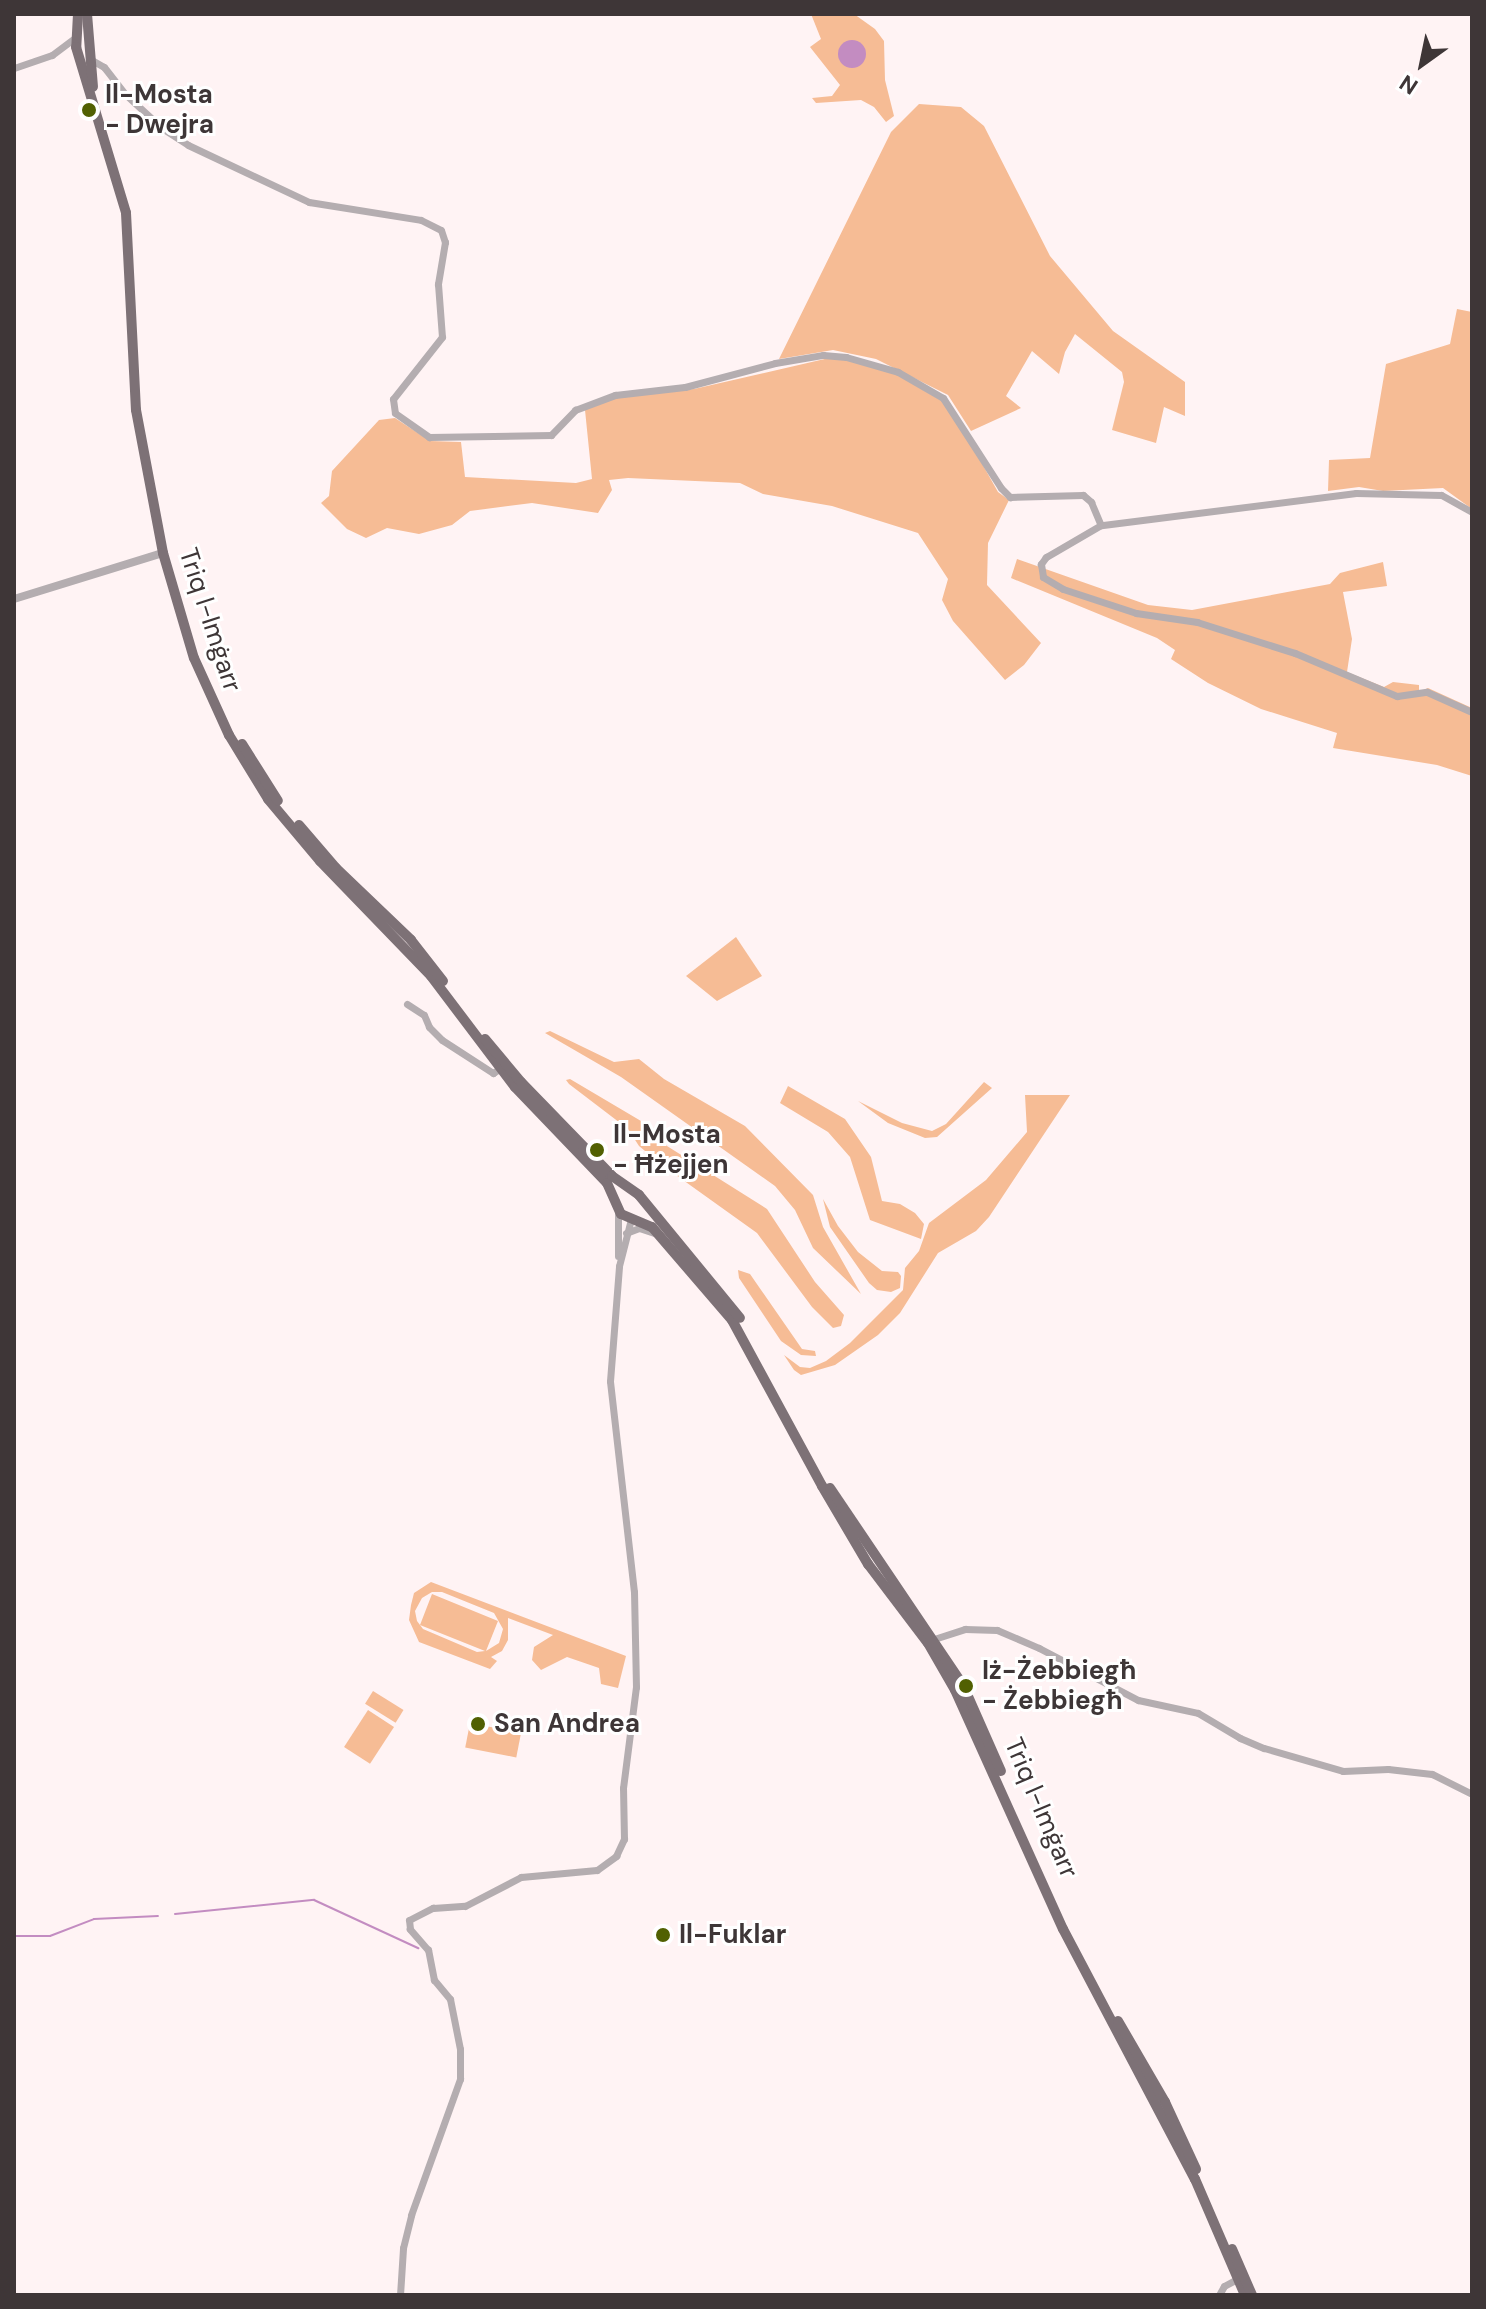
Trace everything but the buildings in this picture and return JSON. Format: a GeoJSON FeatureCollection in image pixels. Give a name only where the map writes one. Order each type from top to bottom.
{"type":"FeatureCollection","features":[{"type":"Feature","properties":{"kind":"main road","name":"Triq l-Imġarr"},"geometry":{"type":"LineString","coordinates":[[84,16],[76,37],[85,57],[132,212],[143,405],[174,579],[213,691],[234,732],[284,808],[336,868],[411,940],[521,1082],[612,1176],[633,1192],[738,1316],[827,1483],[876,1561],[934,1639],[963,1685],[1032,1847],[1100,1991],[1185,2143],[1252,2295]]}},
{"type":"Feature","properties":{"kind":"main road","name":"Triq l-Imġarr"},"geometry":{"type":"LineString","coordinates":[[84,16],[85,57],[126,213],[136,410],[163,553],[194,658],[229,735],[254,778],[320,861],[431,976],[499,1069],[607,1183],[618,1206],[659,1235],[732,1320],[868,1564],[928,1643],[955,1690],[1063,1929],[1195,2179],[1245,2295]]}},
{"type":"Feature","properties":{"kind":"main road"},"geometry":{"type":"LineString","coordinates":[[618,1206],[622,1195],[633,1192]]}},
{"type":"Feature","properties":{"kind":"main road"},"geometry":{"type":"LineString","coordinates":[[633,1219],[644,1204]]}},
{"type":"Feature","properties":{"kind":"street"},"geometry":{"type":"LineString","coordinates":[[14,68],[63,48],[76,37]]}},
{"type":"Feature","properties":{"kind":"street"},"geometry":{"type":"LineString","coordinates":[[63,48],[104,67],[125,94],[162,128],[188,145],[309,202],[421,220],[441,230],[445,238],[438,284],[442,337],[393,399],[395,413],[429,437],[551,435],[575,410],[615,395],[685,387],[775,363],[835,355],[885,367],[943,398],[1001,488],[1010,497],[1080,494],[1093,505],[1099,522]]}},
{"type":"Feature","properties":{"kind":"street"},"geometry":{"type":"LineString","coordinates":[[1472,512],[1441,495],[1356,493],[1099,522],[1046,557],[1041,564],[1043,577],[1063,589],[1136,613],[1197,622],[1295,653],[1397,696],[1427,692],[1472,712]]}},
{"type":"Feature","properties":{"kind":"street"},"geometry":{"type":"LineString","coordinates":[[14,599],[163,553]]}},
{"type":"Feature","properties":{"kind":"street"},"geometry":{"type":"LineString","coordinates":[[407,1004],[424,1015],[429,1027],[442,1040],[493,1073],[499,1069]]}},
{"type":"Feature","properties":{"kind":"street"},"geometry":{"type":"LineString","coordinates":[[400,2295],[403,2248],[411,2215],[460,2079],[460,2049],[450,1999],[434,1980],[428,1950],[408,1925],[420,1912],[465,1906],[521,1877],[597,1870],[622,1847],[627,1744],[636,1687],[634,1592],[610,1381],[619,1266],[618,1206]]}},
{"type":"Feature","properties":{"kind":"street"},"geometry":{"type":"LineString","coordinates":[[619,1266],[626,1233],[633,1219]]}},
{"type":"Feature","properties":{"kind":"street"},"geometry":{"type":"LineString","coordinates":[[626,1233],[639,1228],[659,1235]]}},
{"type":"Feature","properties":{"kind":"street"},"geometry":{"type":"LineString","coordinates":[[934,1639],[965,1629],[997,1630],[1138,1700],[1198,1713],[1240,1738],[1264,1748],[1343,1771],[1388,1769],[1432,1774],[1472,1794]]}},
{"type":"Feature","properties":{"kind":"street"},"geometry":{"type":"LineString","coordinates":[[1219,2295],[1224,2286],[1237,2279]]}},
{"type":"Feature","properties":{"kind":"shaded area"},"geometry":{"type":"Polygon","coordinates":[[[811,14],[854,14],[875,29],[884,41],[885,80],[894,116],[886,122],[874,107],[861,100],[816,103],[812,98],[832,96],[840,85],[810,47],[821,39],[811,14]]]}},
{"type":"Feature","properties":{"kind":"shaded area"},"geometry":{"type":"Polygon","coordinates":[[[852,40],[862,44],[866,54],[862,64],[852,68],[842,64],[838,54],[842,44],[852,40]]]}},
{"type":"Feature","properties":{"kind":"shaded area"},"geometry":{"type":"Polygon","coordinates":[[[919,104],[961,107],[984,126],[1050,256],[1113,331],[1185,382],[1185,416],[1164,407],[1156,443],[1112,430],[1124,382],[1122,372],[1075,334],[1065,352],[1059,374],[1032,351],[1006,396],[1021,408],[971,431],[948,395],[876,359],[833,350],[779,359],[891,132],[919,104]]]}},
{"type":"Feature","properties":{"kind":"shaded area"},"geometry":{"type":"Polygon","coordinates":[[[1457,309],[1472,312],[1472,509],[1443,488],[1383,491],[1359,487],[1328,491],[1329,460],[1370,458],[1386,364],[1450,344],[1457,309]]]}},
{"type":"Feature","properties":{"kind":"shaded area"},"geometry":{"type":"Polygon","coordinates":[[[829,358],[867,363],[894,373],[949,405],[998,492],[1009,500],[988,543],[987,585],[1041,643],[1024,665],[1005,680],[953,621],[942,600],[948,579],[918,533],[832,506],[763,494],[740,483],[628,478],[609,480],[612,490],[598,513],[532,503],[470,511],[452,525],[419,534],[387,528],[366,538],[347,529],[321,503],[329,496],[332,471],[379,420],[395,418],[430,441],[461,442],[465,477],[576,483],[592,479],[585,410],[618,395],[694,389],[829,358]]]}},
{"type":"Feature","properties":{"kind":"shaded area"},"geometry":{"type":"Polygon","coordinates":[[[1017,559],[1148,605],[1192,610],[1330,584],[1340,573],[1383,562],[1387,586],[1343,592],[1352,639],[1347,672],[1384,687],[1393,682],[1419,685],[1419,692],[1428,688],[1472,708],[1472,776],[1437,765],[1333,748],[1337,733],[1261,709],[1208,683],[1171,659],[1175,650],[1157,638],[1011,578],[1017,559]]]}},
{"type":"Feature","properties":{"kind":"shaded area"},"geometry":{"type":"Polygon","coordinates":[[[736,937],[762,976],[717,1001],[686,976],[736,937]]]}},
{"type":"Feature","properties":{"kind":"shaded area"},"geometry":{"type":"Polygon","coordinates":[[[550,1031],[614,1062],[639,1059],[664,1079],[745,1126],[813,1195],[823,1227],[861,1294],[813,1248],[795,1210],[775,1186],[621,1077],[545,1033],[550,1031]]]}},
{"type":"Feature","properties":{"kind":"shaded area"},"geometry":{"type":"Polygon","coordinates":[[[570,1079],[641,1121],[667,1146],[767,1209],[815,1282],[844,1315],[841,1326],[833,1328],[812,1307],[757,1233],[662,1165],[639,1146],[628,1129],[569,1084],[566,1080],[570,1079]]]}},
{"type":"Feature","properties":{"kind":"shaded area"},"geometry":{"type":"Polygon","coordinates":[[[984,1082],[992,1088],[937,1137],[925,1138],[888,1123],[858,1101],[902,1123],[932,1131],[946,1124],[984,1082]]]}},
{"type":"Feature","properties":{"kind":"shaded area"},"geometry":{"type":"Polygon","coordinates":[[[788,1086],[845,1119],[871,1157],[882,1201],[900,1204],[915,1213],[924,1224],[921,1239],[870,1220],[850,1157],[828,1132],[780,1103],[788,1086]]]}},
{"type":"Feature","properties":{"kind":"shaded area"},"geometry":{"type":"Polygon","coordinates":[[[1025,1095],[1070,1095],[989,1217],[976,1231],[938,1253],[900,1313],[878,1335],[835,1365],[801,1375],[794,1370],[784,1355],[800,1367],[810,1368],[826,1361],[850,1343],[903,1290],[905,1268],[919,1251],[929,1223],[986,1180],[1027,1132],[1025,1095]]]}},
{"type":"Feature","properties":{"kind":"shaded area"},"geometry":{"type":"Polygon","coordinates":[[[823,1199],[858,1252],[882,1271],[898,1272],[901,1276],[900,1288],[891,1292],[877,1290],[869,1283],[830,1227],[823,1199]]]}},
{"type":"Feature","properties":{"kind":"shaded area"},"geometry":{"type":"Polygon","coordinates":[[[738,1270],[750,1274],[802,1349],[815,1351],[816,1356],[801,1355],[781,1341],[739,1278],[738,1270]]]}},
{"type":"Feature","properties":{"kind":"shaded area"},"geometry":{"type":"Polygon","coordinates":[[[431,1582],[626,1656],[618,1688],[601,1684],[599,1668],[567,1657],[541,1670],[532,1660],[534,1647],[553,1635],[508,1618],[508,1640],[502,1651],[491,1657],[497,1661],[490,1669],[419,1642],[409,1620],[414,1593],[431,1582]],[[432,1592],[422,1598],[415,1611],[420,1625],[432,1594],[498,1621],[486,1651],[499,1643],[503,1629],[494,1613],[442,1592],[432,1592]],[[420,1625],[477,1652],[485,1651],[420,1625]]]}},
{"type":"Feature","properties":{"kind":"shaded area"},"geometry":{"type":"Polygon","coordinates":[[[373,1691],[404,1710],[396,1723],[365,1704],[373,1691]]]}},
{"type":"Feature","properties":{"kind":"shaded area"},"geometry":{"type":"Polygon","coordinates":[[[368,1710],[394,1727],[370,1764],[344,1747],[368,1710]]]}},
{"type":"Feature","properties":{"kind":"shaded area"},"geometry":{"type":"Polygon","coordinates":[[[470,1723],[521,1733],[516,1757],[465,1748],[470,1723]]]}},
{"type":"Feature","properties":{"kind":"waterway"},"geometry":{"type":"LineString","coordinates":[[175,1914],[314,1900],[418,1948]]}},
{"type":"Feature","properties":{"kind":"waterway"},"geometry":{"type":"LineString","coordinates":[[14,1936],[50,1936],[94,1919],[158,1916]]}},
{"type":"Feature","properties":{"kind":"place","name":"Il-Mosta - Dwejra"},"geometry":{"type":"Point","coordinates":[89,110]}},
{"type":"Feature","properties":{"kind":"place","name":"Il-Mosta - Ħżejjen"},"geometry":{"type":"Point","coordinates":[597,1150]}},
{"type":"Feature","properties":{"kind":"place","name":"Iż-Żebbiegħ - Żebbiegħ"},"geometry":{"type":"Point","coordinates":[966,1686]}},
{"type":"Feature","properties":{"kind":"place","name":"San Andrea"},"geometry":{"type":"Point","coordinates":[478,1724]}},
{"type":"Feature","properties":{"kind":"place","name":"Il-Fuklar"},"geometry":{"type":"Point","coordinates":[663,1935]}}]}
